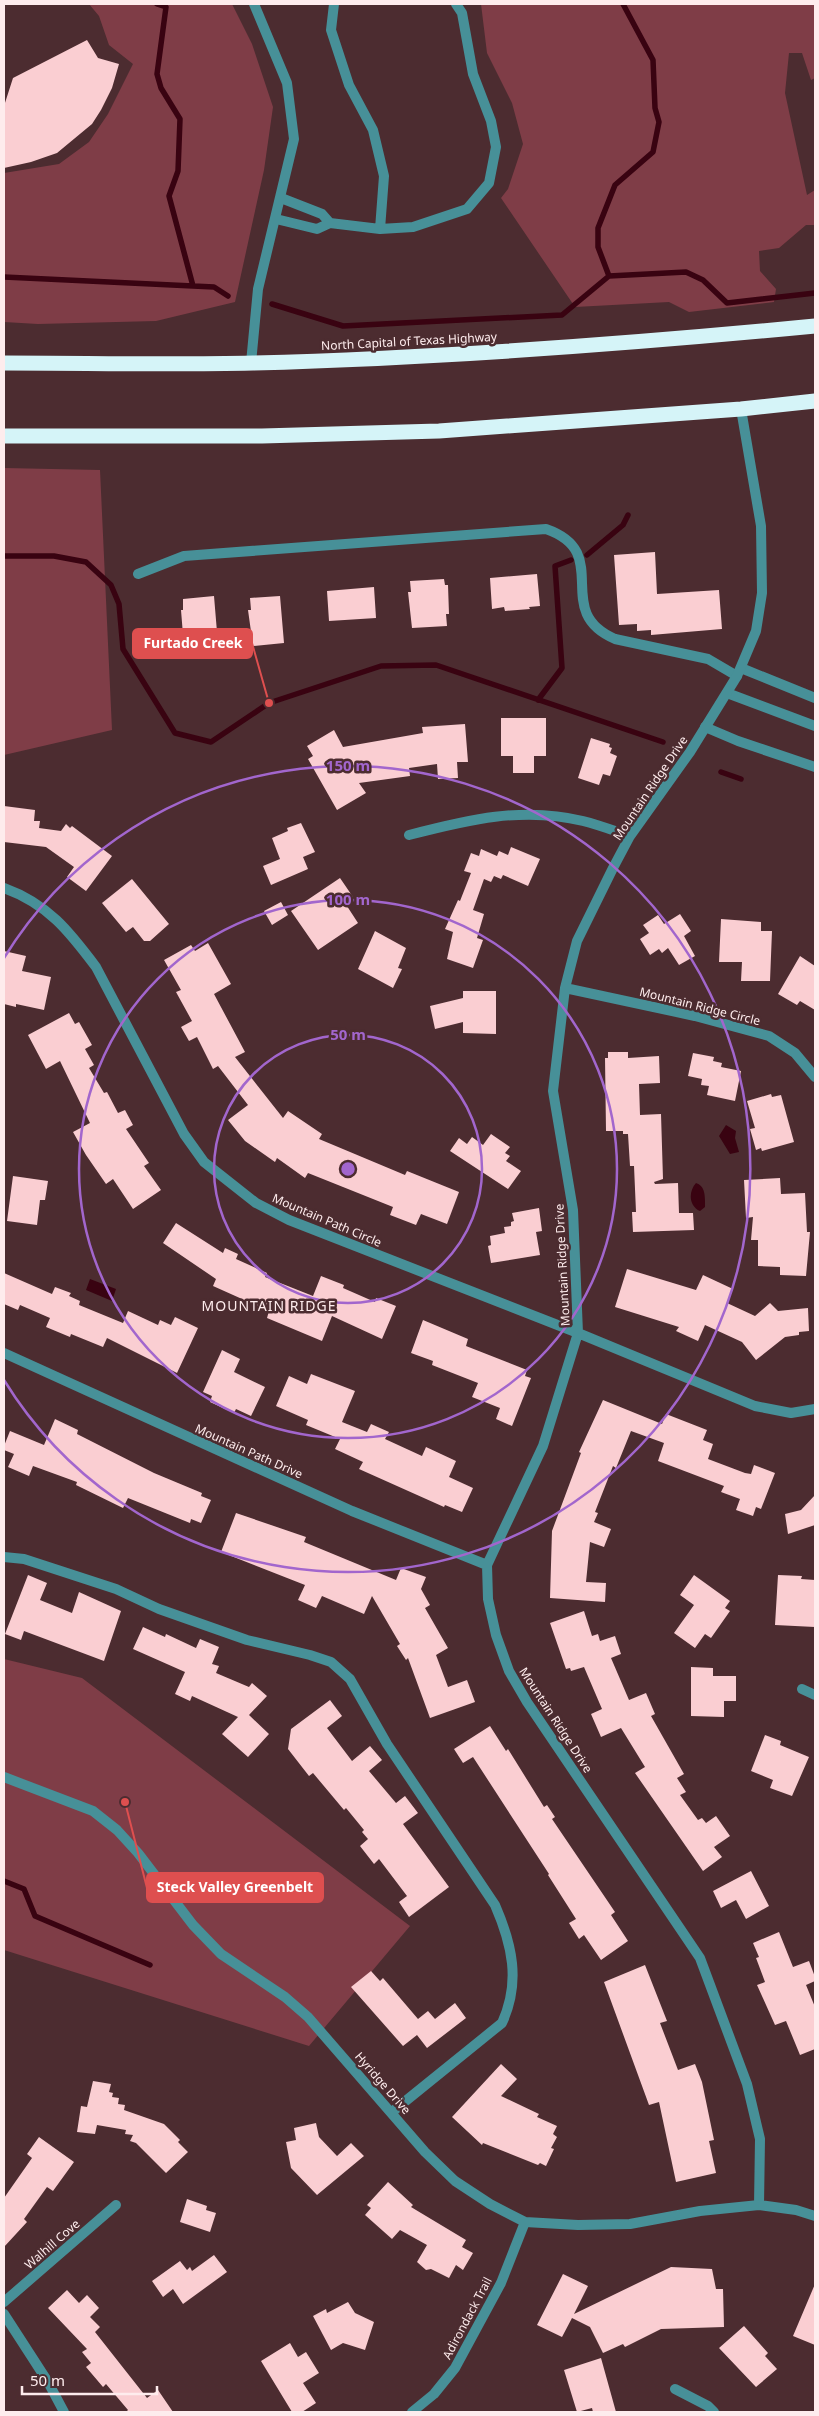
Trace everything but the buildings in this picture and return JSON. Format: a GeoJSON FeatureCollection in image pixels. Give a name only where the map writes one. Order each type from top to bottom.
{"type":"FeatureCollection","features":[{"type":"Feature","properties":{"kind":"highway","name":"North Capital of Texas Highway"},"geometry":{"type":"LineString","coordinates":[[4,363],[251,363],[432,356],[588,347],[815,326]]}},
{"type":"Feature","properties":{"kind":"highway"},"geometry":{"type":"LineString","coordinates":[[4,436],[262,436],[439,431],[741,410],[815,401]]}},
{"type":"Feature","properties":{"kind":"street"},"geometry":{"type":"LineString","coordinates":[[251,363],[258,289],[294,138],[287,83],[254,4]]}},
{"type":"Feature","properties":{"kind":"street"},"geometry":{"type":"LineString","coordinates":[[334,4],[331,30],[349,86],[373,130],[384,176],[380,229]]}},
{"type":"Feature","properties":{"kind":"street"},"geometry":{"type":"LineString","coordinates":[[276,219],[317,230],[330,224],[380,229],[413,227],[467,209],[489,183],[496,148],[491,121],[473,74],[462,13],[456,4]]}},
{"type":"Feature","properties":{"kind":"street"},"geometry":{"type":"LineString","coordinates":[[281,198],[322,214],[330,224]]}},
{"type":"Feature","properties":{"kind":"street","name":"Mountain Ridge Drive"},"geometry":{"type":"LineString","coordinates":[[741,410],[761,526],[762,593],[756,631],[739,672],[727,693],[706,727],[630,836],[577,941],[565,988],[553,1091],[573,1210],[578,1333],[543,1446],[486,1565],[488,1598],[496,1635],[508,1671],[700,1958],[747,2084],[760,2139],[759,2204]]}},
{"type":"Feature","properties":{"kind":"street"},"geometry":{"type":"LineString","coordinates":[[138,574],[184,556],[546,529],[562,535],[575,547],[581,561],[584,612],[601,633],[615,639],[708,659],[739,672],[815,698]]}},
{"type":"Feature","properties":{"kind":"street"},"geometry":{"type":"LineString","coordinates":[[727,693],[815,726]]}},
{"type":"Feature","properties":{"kind":"street"},"geometry":{"type":"LineString","coordinates":[[706,727],[738,741],[815,767]]}},
{"type":"Feature","properties":{"kind":"street"},"geometry":{"type":"LineString","coordinates":[[409,834],[457,822],[503,814],[543,814],[583,821],[630,836]]}},
{"type":"Feature","properties":{"kind":"street","name":"Mountain Path Circle"},"geometry":{"type":"LineString","coordinates":[[4,888],[27,896],[56,918],[79,944],[104,980],[184,1134],[204,1162],[229,1184],[256,1203],[289,1220],[578,1333]]}},
{"type":"Feature","properties":{"kind":"street","name":"Mountain Ridge Circle"},"geometry":{"type":"LineString","coordinates":[[565,988],[695,1016],[769,1036],[795,1053],[815,1077]]}},
{"type":"Feature","properties":{"kind":"street"},"geometry":{"type":"LineString","coordinates":[[578,1333],[755,1406],[792,1413],[815,1409]]}},
{"type":"Feature","properties":{"kind":"street","name":"Mountain Path Drive"},"geometry":{"type":"LineString","coordinates":[[4,1353],[352,1511],[486,1565]]}},
{"type":"Feature","properties":{"kind":"street"},"geometry":{"type":"LineString","coordinates":[[4,1557],[24,1559],[116,1589],[159,1609],[247,1640],[317,1657],[331,1662],[350,1679],[386,1744],[495,1905],[506,1929],[514,1968],[514,1983],[508,2011],[502,2023],[392,2112]]}},
{"type":"Feature","properties":{"kind":"street"},"geometry":{"type":"LineString","coordinates":[[802,1689],[815,1695]]}},
{"type":"Feature","properties":{"kind":"street","name":"Hyridge Drive"},"geometry":{"type":"LineString","coordinates":[[4,1777],[94,1811],[117,1830],[138,1853],[193,1925],[221,1954],[285,1997],[308,2017],[392,2112],[424,2152],[455,2181],[490,2204],[525,2222],[578,2225],[630,2224],[700,2211],[759,2204],[796,2210],[815,2216]]}},
{"type":"Feature","properties":{"kind":"street","name":"Walhill Cove"},"geometry":{"type":"LineString","coordinates":[[4,2302],[116,2204]]}},
{"type":"Feature","properties":{"kind":"street","name":"Adirondack Trail"},"geometry":{"type":"LineString","coordinates":[[412,2412],[434,2394],[455,2368],[500,2283],[525,2222]]}},
{"type":"Feature","properties":{"kind":"street"},"geometry":{"type":"LineString","coordinates":[[4,2314],[48,2382],[64,2412]]}},
{"type":"Feature","properties":{"kind":"street"},"geometry":{"type":"LineString","coordinates":[[675,2389],[708,2406],[714,2412]]}},
{"type":"Feature","properties":{"kind":"shaded area"},"geometry":{"type":"Polygon","coordinates":[[[89,4],[232,4],[252,44],[273,107],[264,170],[235,302],[156,321],[38,324],[4,322],[4,173],[59,164],[89,142],[108,114],[133,64],[109,45],[99,16],[89,4]]]}},
{"type":"Feature","properties":{"kind":"shaded area"},"geometry":{"type":"Polygon","coordinates":[[[481,4],[815,4],[815,78],[811,80],[802,53],[789,53],[785,93],[807,195],[815,190],[815,225],[806,225],[779,248],[759,251],[760,271],[776,289],[774,302],[689,312],[669,302],[575,307],[501,198],[508,189],[523,144],[512,103],[487,53],[481,4]]]}},
{"type":"Feature","properties":{"kind":"shaded area"},"geometry":{"type":"Polygon","coordinates":[[[4,468],[100,470],[112,730],[4,755],[4,468]]]}},
{"type":"Feature","properties":{"kind":"shaded area"},"geometry":{"type":"Polygon","coordinates":[[[726,1125],[736,1131],[735,1138],[739,1152],[730,1154],[719,1136],[726,1125]]]}},
{"type":"Feature","properties":{"kind":"shaded area"},"geometry":{"type":"Polygon","coordinates":[[[696,1183],[702,1187],[705,1196],[705,1207],[700,1211],[696,1209],[691,1198],[693,1187],[696,1183]]]}},
{"type":"Feature","properties":{"kind":"shaded area"},"geometry":{"type":"Polygon","coordinates":[[[90,1279],[116,1289],[112,1301],[86,1290],[90,1279]]]}},
{"type":"Feature","properties":{"kind":"shaded area"},"geometry":{"type":"Polygon","coordinates":[[[4,1659],[82,1678],[410,1926],[309,2046],[4,1950],[4,1659]]]}},
{"type":"Feature","properties":{"kind":"waterway"},"geometry":{"type":"LineString","coordinates":[[157,4],[166,7],[157,74],[161,88],[180,119],[178,171],[169,196],[193,286]]}},
{"type":"Feature","properties":{"kind":"waterway"},"geometry":{"type":"LineString","coordinates":[[623,4],[653,60],[655,108],[659,122],[653,152],[615,185],[598,228],[598,247],[609,276],[686,272],[703,280],[727,303],[815,293]]}},
{"type":"Feature","properties":{"kind":"waterway"},"geometry":{"type":"LineString","coordinates":[[272,304],[343,326],[562,315],[609,276]]}},
{"type":"Feature","properties":{"kind":"waterway"},"geometry":{"type":"LineString","coordinates":[[4,277],[214,287],[228,296]]}},
{"type":"Feature","properties":{"kind":"waterway"},"geometry":{"type":"LineString","coordinates":[[587,555],[623,525],[628,515]]}},
{"type":"Feature","properties":{"kind":"waterway"},"geometry":{"type":"LineString","coordinates":[[4,556],[54,556],[86,562],[111,585],[119,604],[123,649],[175,733],[211,742],[269,703],[381,666],[436,665],[663,742]]}},
{"type":"Feature","properties":{"kind":"waterway"},"geometry":{"type":"LineString","coordinates":[[538,700],[562,668],[555,566],[571,560]]}},
{"type":"Feature","properties":{"kind":"waterway"},"geometry":{"type":"LineString","coordinates":[[721,772],[741,779]]}},
{"type":"Feature","properties":{"kind":"waterway"},"geometry":{"type":"LineString","coordinates":[[4,1881],[24,1889],[35,1916],[150,1965]]}},
{"type":"Feature","properties":{"kind":"place","name":"Furtado Creek"},"geometry":{"type":"Point","coordinates":[269,703]}},
{"type":"Feature","properties":{"kind":"place","name":"Steck Valley Greenbelt"},"geometry":{"type":"Point","coordinates":[125,1802]}},
{"type":"Feature","properties":{"kind":"district","name":"MOUNTAIN RIDGE"},"geometry":{"type":"Point","coordinates":[269,1305]}}]}
